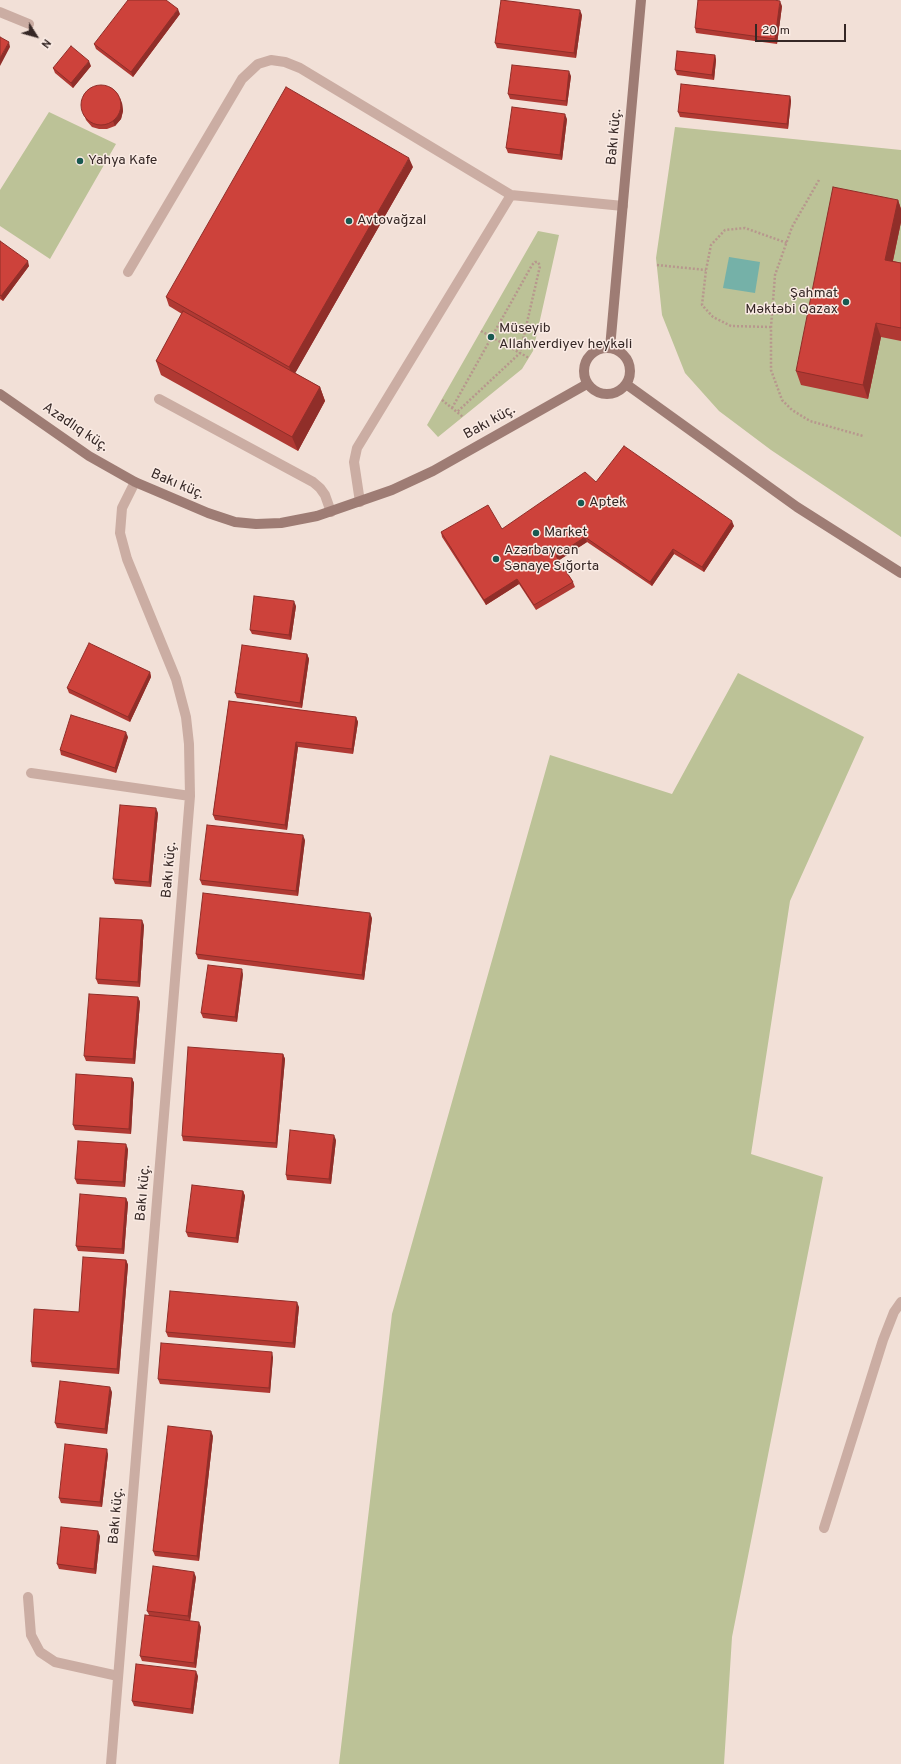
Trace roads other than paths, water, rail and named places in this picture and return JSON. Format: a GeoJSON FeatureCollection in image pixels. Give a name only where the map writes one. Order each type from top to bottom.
{"type":"FeatureCollection","features":[{"type":"Feature","properties":{"kind":"main road","name":"Bakı küç."},"geometry":{"type":"LineString","coordinates":[[610,348],[624,206],[641,0]]}},
{"type":"Feature","properties":{"kind":"main road"},"geometry":{"type":"LineString","coordinates":[[610,348],[622,354],[626,359],[630,371],[630,378],[626,384],[622,389],[610,395],[597,393],[587,384],[583,372],[587,359],[597,350],[610,348]]}},
{"type":"Feature","properties":{"kind":"main road","name":"Bakı küç."},"geometry":{"type":"LineString","coordinates":[[135,482],[177,501],[235,522],[256,524],[281,523],[331,512],[360,502],[432,471],[587,384]]}},
{"type":"Feature","properties":{"kind":"main road"},"geometry":{"type":"LineString","coordinates":[[626,384],[797,507],[901,573]]}},
{"type":"Feature","properties":{"kind":"main road","name":"Azadlıq küç."},"geometry":{"type":"LineString","coordinates":[[0,394],[89,456],[135,482]]}},
{"type":"Feature","properties":{"kind":"street"},"geometry":{"type":"LineString","coordinates":[[0,12],[29,24]]}},
{"type":"Feature","properties":{"kind":"street"},"geometry":{"type":"LineString","coordinates":[[128,272],[242,79],[258,64],[271,60],[285,62],[300,68],[511,195],[624,206]]}},
{"type":"Feature","properties":{"kind":"street"},"geometry":{"type":"LineString","coordinates":[[360,502],[354,462],[357,448],[511,195]]}},
{"type":"Feature","properties":{"kind":"street"},"geometry":{"type":"LineString","coordinates":[[159,398],[313,482],[325,495],[331,512]]}},
{"type":"Feature","properties":{"kind":"street","name":"Bakı küç."},"geometry":{"type":"LineString","coordinates":[[111,1764],[190,796],[189,744],[186,717],[176,678],[127,559],[120,533],[122,508],[135,482]]}},
{"type":"Feature","properties":{"kind":"street"},"geometry":{"type":"LineString","coordinates":[[31,773],[190,796]]}},
{"type":"Feature","properties":{"kind":"street"},"geometry":{"type":"LineString","coordinates":[[824,1528],[883,1340],[894,1312],[901,1302]]}},
{"type":"Feature","properties":{"kind":"street"},"geometry":{"type":"LineString","coordinates":[[28,1597],[31,1635],[40,1652],[55,1662],[118,1676]]}},
{"type":"Feature","properties":{"kind":"water"},"geometry":{"type":"Polygon","coordinates":[[[729,257],[760,262],[755,293],[723,288],[729,257]]]}},
{"type":"Feature","properties":{"kind":"place","name":"Yahya Kafe"},"geometry":{"type":"Point","coordinates":[80,161]}},
{"type":"Feature","properties":{"kind":"place","name":"Avtovağzal"},"geometry":{"type":"Point","coordinates":[349,221]}},
{"type":"Feature","properties":{"kind":"place","name":"Şahmat Məktəbi Qazax"},"geometry":{"type":"Point","coordinates":[846,302]}},
{"type":"Feature","properties":{"kind":"place","name":"Müseyib Allahverdiyev heykəli"},"geometry":{"type":"Point","coordinates":[491,337]}},
{"type":"Feature","properties":{"kind":"place","name":"Aptek"},"geometry":{"type":"Point","coordinates":[581,503]}},
{"type":"Feature","properties":{"kind":"place","name":"Market"},"geometry":{"type":"Point","coordinates":[536,533]}},
{"type":"Feature","properties":{"kind":"place","name":"Azərbaycan Sənaye Sığorta"},"geometry":{"type":"Point","coordinates":[496,559]}}]}
